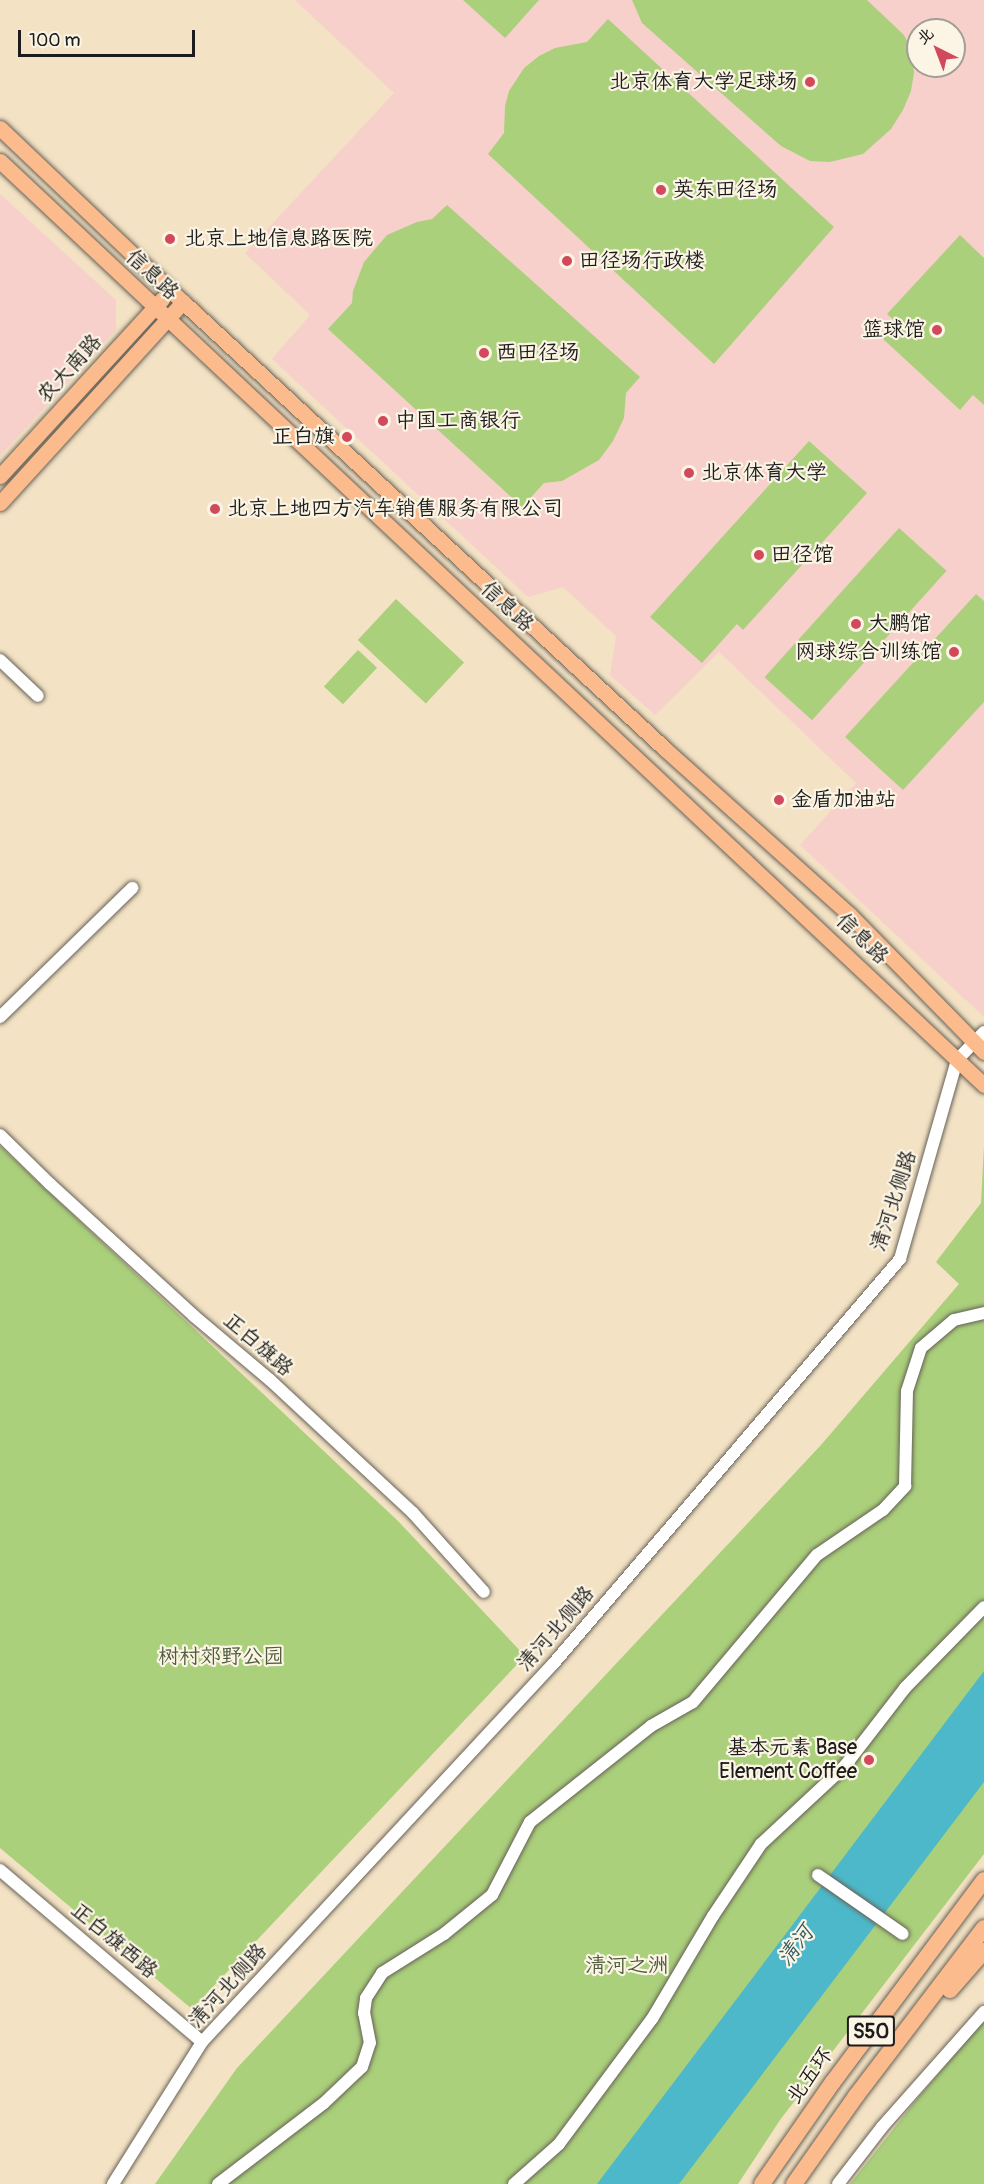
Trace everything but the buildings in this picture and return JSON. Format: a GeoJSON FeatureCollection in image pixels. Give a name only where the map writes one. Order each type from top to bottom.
{"type":"FeatureCollection","features":[{"type":"Feature","properties":{"kind":"highway","name":"北五环"},"geometry":{"type":"LineString","coordinates":[[762,2184],[833,2082],[984,1880]]}},
{"type":"Feature","properties":{"kind":"highway","name":"S50"},"geometry":{"type":"LineString","coordinates":[[794,2184],[856,2096],[984,1928]]}},
{"type":"Feature","properties":{"kind":"highway"},"geometry":{"type":"LineString","coordinates":[[856,2096],[984,1951]]}},
{"type":"Feature","properties":{"kind":"main road","name":"信息路"},"geometry":{"type":"LineString","coordinates":[[0,128],[171,291],[665,749],[849,914],[981,1042]]}},
{"type":"Feature","properties":{"kind":"main road","name":"信息路"},"geometry":{"type":"LineString","coordinates":[[0,161],[833,940],[984,1085]]}},
{"type":"Feature","properties":{"kind":"main road","name":"农大南路"},"geometry":{"type":"LineString","coordinates":[[0,476],[171,291]]}},
{"type":"Feature","properties":{"kind":"main road","name":"农大南路"},"geometry":{"type":"LineString","coordinates":[[0,503],[183,302]]}},
{"type":"Feature","properties":{"kind":"street"},"geometry":{"type":"LineString","coordinates":[[0,660],[38,696]]}},
{"type":"Feature","properties":{"kind":"street"},"geometry":{"type":"LineString","coordinates":[[0,1017],[132,888]]}},
{"type":"Feature","properties":{"kind":"street"},"geometry":{"type":"LineString","coordinates":[[957,1060],[981,1042]]}},
{"type":"Feature","properties":{"kind":"street","name":"清河北侧路"},"geometry":{"type":"LineString","coordinates":[[113,2184],[202,2042],[554,1663],[900,1259],[957,1060]]}},
{"type":"Feature","properties":{"kind":"street","name":"正白旗路"},"geometry":{"type":"LineString","coordinates":[[0,1135],[194,1316],[270,1380],[413,1513],[484,1592]]}},
{"type":"Feature","properties":{"kind":"street"},"geometry":{"type":"LineString","coordinates":[[218,2184],[324,2103],[362,2067],[370,2043],[364,2013],[366,1998],[382,1973],[444,1934],[492,1895],[530,1822],[651,1726],[693,1702],[817,1555],[883,1510],[905,1486],[907,1391],[921,1348],[954,1320],[984,1313]]}},
{"type":"Feature","properties":{"kind":"street"},"geometry":{"type":"LineString","coordinates":[[514,2184],[559,2144],[652,2019],[713,1916],[761,1844],[844,1767],[904,1688],[984,1607]]}},
{"type":"Feature","properties":{"kind":"street","name":"正白旗西路"},"geometry":{"type":"LineString","coordinates":[[0,1870],[202,2042]]}},
{"type":"Feature","properties":{"kind":"street"},"geometry":{"type":"LineString","coordinates":[[818,1875],[903,1934]]}},
{"type":"Feature","properties":{"kind":"street"},"geometry":{"type":"LineString","coordinates":[[838,2184],[882,2127],[984,2012]]}},
{"type":"Feature","properties":{"kind":"shaded area","name":"北京体育大学"},"geometry":{"type":"Polygon","coordinates":[[[295,0],[984,0],[984,1017],[800,845],[856,783],[719,652],[655,715],[610,675],[616,636],[563,587],[528,597],[272,359],[310,315],[245,253],[394,93],[295,0]]]}},
{"type":"Feature","properties":{"kind":"shaded area"},"geometry":{"type":"Polygon","coordinates":[[[0,194],[116,300],[116,330],[0,456],[0,194]]]}},
{"type":"Feature","properties":{"kind":"green space"},"geometry":{"type":"Polygon","coordinates":[[[463,0],[539,0],[505,38],[463,0]]]}},
{"type":"Feature","properties":{"kind":"green space","name":"北京体育大学足球场"},"geometry":{"type":"Polygon","coordinates":[[[632,0],[867,0],[904,35],[906,39],[906,78],[913,78],[911,91],[891,129],[863,154],[830,162],[810,161],[781,146],[642,23],[632,0]]]}},
{"type":"Feature","properties":{"kind":"green space","name":"英东田径场"},"geometry":{"type":"Polygon","coordinates":[[[608,19],[834,227],[714,364],[488,154],[504,133],[505,106],[509,91],[524,68],[539,56],[555,48],[587,42],[608,19]]]}},
{"type":"Feature","properties":{"kind":"green space","name":"西田径场"},"geometry":{"type":"Polygon","coordinates":[[[447,205],[640,377],[626,393],[624,418],[613,441],[599,460],[562,481],[544,483],[522,507],[328,329],[352,303],[353,291],[364,262],[387,235],[417,222],[432,219],[447,205]]]}},
{"type":"Feature","properties":{"kind":"green space","name":"篮球馆"},"geometry":{"type":"Polygon","coordinates":[[[960,235],[984,258],[984,405],[973,395],[960,410],[882,338],[896,322],[887,314],[960,235]]]}},
{"type":"Feature","properties":{"kind":"green space","name":"田径馆"},"geometry":{"type":"Polygon","coordinates":[[[809,441],[867,493],[743,630],[737,624],[702,663],[650,617],[809,441]]]}},
{"type":"Feature","properties":{"kind":"green space","name":"大鹏馆"},"geometry":{"type":"Polygon","coordinates":[[[899,528],[947,571],[812,720],[765,677],[899,528]]]}},
{"type":"Feature","properties":{"kind":"green space","name":"网球综合训练馆"},"geometry":{"type":"Polygon","coordinates":[[[976,594],[984,601],[984,702],[903,790],[845,737],[976,594]]]}},
{"type":"Feature","properties":{"kind":"green space"},"geometry":{"type":"Polygon","coordinates":[[[396,599],[464,662],[426,703],[358,640],[396,599]]]}},
{"type":"Feature","properties":{"kind":"green space"},"geometry":{"type":"Polygon","coordinates":[[[358,650],[377,668],[343,704],[324,687],[358,650]]]}},
{"type":"Feature","properties":{"kind":"green space","name":"树村郊野公园"},"geometry":{"type":"Polygon","coordinates":[[[0,1146],[398,1521],[525,1656],[192,2009],[0,1848],[0,1146]]]}},
{"type":"Feature","properties":{"kind":"green space","name":"清河之洲"},"geometry":{"type":"Polygon","coordinates":[[[984,1146],[984,1854],[780,2120],[738,2184],[155,2184],[237,2068],[821,1445],[959,1284],[936,1262],[981,1203],[984,1146]]]}},
{"type":"Feature","properties":{"kind":"green space"},"geometry":{"type":"Polygon","coordinates":[[[984,2020],[984,2184],[850,2184],[918,2098],[984,2020]]]}},
{"type":"Feature","properties":{"kind":"water","name":"清河"},"geometry":{"type":"Polygon","coordinates":[[[984,1671],[984,1782],[679,2184],[597,2184],[984,1671]]]}},
{"type":"Feature","properties":{"kind":"place","name":"北京体育大学足球场"},"geometry":{"type":"Point","coordinates":[810,82]}},
{"type":"Feature","properties":{"kind":"place","name":"英东田径场"},"geometry":{"type":"Point","coordinates":[661,190]}},
{"type":"Feature","properties":{"kind":"place","name":"北京上地信息路医院"},"geometry":{"type":"Point","coordinates":[170,239]}},
{"type":"Feature","properties":{"kind":"place","name":"田径场行政楼"},"geometry":{"type":"Point","coordinates":[567,261]}},
{"type":"Feature","properties":{"kind":"place","name":"篮球馆"},"geometry":{"type":"Point","coordinates":[937,330]}},
{"type":"Feature","properties":{"kind":"place","name":"西田径场"},"geometry":{"type":"Point","coordinates":[484,353]}},
{"type":"Feature","properties":{"kind":"place","name":"中国工商银行"},"geometry":{"type":"Point","coordinates":[383,421]}},
{"type":"Feature","properties":{"kind":"place","name":"正白旗"},"geometry":{"type":"Point","coordinates":[347,437]}},
{"type":"Feature","properties":{"kind":"place","name":"北京体育大学"},"geometry":{"type":"Point","coordinates":[689,473]}},
{"type":"Feature","properties":{"kind":"place","name":"北京上地四方汽车销售服务有限公司"},"geometry":{"type":"Point","coordinates":[215,509]}},
{"type":"Feature","properties":{"kind":"place","name":"田径馆"},"geometry":{"type":"Point","coordinates":[759,555]}},
{"type":"Feature","properties":{"kind":"place","name":"大鹏馆"},"geometry":{"type":"Point","coordinates":[856,624]}},
{"type":"Feature","properties":{"kind":"place","name":"网球综合训练馆"},"geometry":{"type":"Point","coordinates":[954,652]}},
{"type":"Feature","properties":{"kind":"place","name":"金盾加油站"},"geometry":{"type":"Point","coordinates":[779,800]}},
{"type":"Feature","properties":{"kind":"place","name":"基本元素 Base Element Coffee"},"geometry":{"type":"Point","coordinates":[869,1760]}}]}
